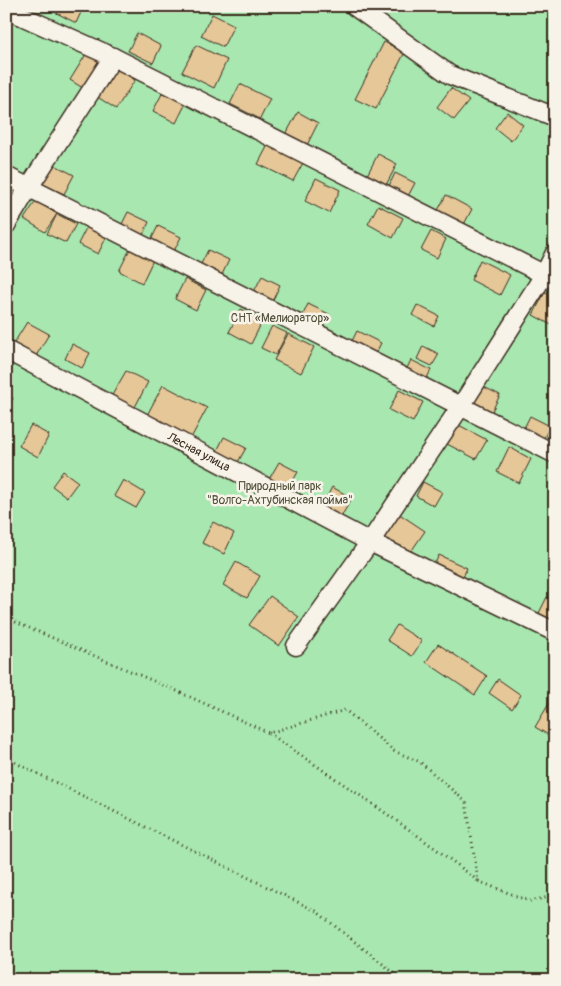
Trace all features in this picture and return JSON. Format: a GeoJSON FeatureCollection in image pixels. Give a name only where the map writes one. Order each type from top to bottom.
{"type":"FeatureCollection","features":[{"type":"Feature","properties":{"kind":"street"},"geometry":{"type":"LineString","coordinates":[[354,6],[450,75],[555,118]]}},
{"type":"Feature","properties":{"kind":"street"},"geometry":{"type":"LineString","coordinates":[[6,9],[112,57],[549,277]]}},
{"type":"Feature","properties":{"kind":"street"},"geometry":{"type":"LineString","coordinates":[[6,225],[28,186],[112,57]]}},
{"type":"Feature","properties":{"kind":"street"},"geometry":{"type":"LineString","coordinates":[[6,176],[555,454]]}},
{"type":"Feature","properties":{"kind":"street"},"geometry":{"type":"LineString","coordinates":[[296,646],[370,542],[549,277],[555,253]]}},
{"type":"Feature","properties":{"kind":"street","name":"Лесная улица"},"geometry":{"type":"LineString","coordinates":[[6,350],[370,542],[555,632]]}},
{"type":"Feature","properties":{"kind":"path"},"geometry":{"type":"LineString","coordinates":[[6,618],[177,690],[269,733],[432,845],[478,882],[529,901],[555,896]]}},
{"type":"Feature","properties":{"kind":"path"},"geometry":{"type":"LineString","coordinates":[[269,733],[345,710],[394,751],[420,762],[466,802],[478,882]]}},
{"type":"Feature","properties":{"kind":"path"},"geometry":{"type":"LineString","coordinates":[[6,758],[316,911],[403,980]]}},
{"type":"Feature","properties":{"kind":"green space","name":"СНТ «Мелиоратор»"},"geometry":{"type":"Polygon","coordinates":[[[6,6],[555,6],[555,980],[6,980],[6,6]]]}},
{"type":"Feature","properties":{"kind":"building"},"geometry":{"type":"Polygon","coordinates":[[[43,6],[84,6],[76,23],[43,6]]]}},
{"type":"Feature","properties":{"kind":"building"},"geometry":{"type":"Polygon","coordinates":[[[212,14],[234,25],[223,47],[201,36],[212,14]]]}},
{"type":"Feature","properties":{"kind":"building"},"geometry":{"type":"Polygon","coordinates":[[[6,27],[11,29],[6,38],[6,27]]]}},
{"type":"Feature","properties":{"kind":"building"},"geometry":{"type":"Polygon","coordinates":[[[137,33],[161,46],[153,63],[128,51],[137,33]]]}},
{"type":"Feature","properties":{"kind":"building"},"geometry":{"type":"Polygon","coordinates":[[[384,42],[405,52],[376,109],[355,99],[384,42]]]}},
{"type":"Feature","properties":{"kind":"building"},"geometry":{"type":"Polygon","coordinates":[[[196,45],[227,60],[214,88],[182,72],[196,45]]]}},
{"type":"Feature","properties":{"kind":"building"},"geometry":{"type":"Polygon","coordinates":[[[88,51],[104,62],[86,90],[70,80],[88,51]]]}},
{"type":"Feature","properties":{"kind":"building"},"geometry":{"type":"Polygon","coordinates":[[[115,67],[135,80],[116,109],[96,96],[115,67]]]}},
{"type":"Feature","properties":{"kind":"building"},"geometry":{"type":"Polygon","coordinates":[[[240,84],[270,99],[260,119],[230,104],[240,84]]]}},
{"type":"Feature","properties":{"kind":"building"},"geometry":{"type":"Polygon","coordinates":[[[555,86],[555,106],[548,103],[555,86]]]}},
{"type":"Feature","properties":{"kind":"building"},"geometry":{"type":"Polygon","coordinates":[[[451,88],[469,101],[454,120],[437,107],[451,88]]]}},
{"type":"Feature","properties":{"kind":"building"},"geometry":{"type":"Polygon","coordinates":[[[164,90],[187,101],[176,123],[153,111],[164,90]]]}},
{"type":"Feature","properties":{"kind":"building"},"geometry":{"type":"Polygon","coordinates":[[[298,112],[318,123],[307,145],[286,134],[298,112]]]}},
{"type":"Feature","properties":{"kind":"building"},"geometry":{"type":"Polygon","coordinates":[[[507,112],[523,125],[511,141],[495,128],[507,112]]]}},
{"type":"Feature","properties":{"kind":"building"},"geometry":{"type":"Polygon","coordinates":[[[268,145],[303,163],[293,181],[258,164],[268,145]]]}},
{"type":"Feature","properties":{"kind":"building"},"geometry":{"type":"Polygon","coordinates":[[[378,154],[397,164],[385,187],[366,177],[378,154]]]}},
{"type":"Feature","properties":{"kind":"building"},"geometry":{"type":"Polygon","coordinates":[[[53,164],[74,175],[64,194],[43,184],[53,164]]]}},
{"type":"Feature","properties":{"kind":"building"},"geometry":{"type":"Polygon","coordinates":[[[395,173],[415,183],[406,200],[387,190],[395,173]]]}},
{"type":"Feature","properties":{"kind":"building"},"geometry":{"type":"Polygon","coordinates":[[[316,178],[340,190],[329,213],[305,201],[316,178]]]}},
{"type":"Feature","properties":{"kind":"building"},"geometry":{"type":"Polygon","coordinates":[[[446,195],[472,209],[461,230],[435,216],[446,195]]]}},
{"type":"Feature","properties":{"kind":"building"},"geometry":{"type":"Polygon","coordinates":[[[36,201],[57,214],[45,232],[24,219],[36,201]]]}},
{"type":"Feature","properties":{"kind":"building"},"geometry":{"type":"Polygon","coordinates":[[[378,205],[403,218],[393,238],[368,224],[378,205]]]}},
{"type":"Feature","properties":{"kind":"building"},"geometry":{"type":"Polygon","coordinates":[[[128,212],[149,222],[142,237],[121,226],[128,212]]]}},
{"type":"Feature","properties":{"kind":"building"},"geometry":{"type":"Polygon","coordinates":[[[57,214],[76,224],[66,243],[47,234],[57,214]]]}},
{"type":"Feature","properties":{"kind":"building"},"geometry":{"type":"Polygon","coordinates":[[[87,226],[107,236],[98,254],[78,244],[87,226]]]}},
{"type":"Feature","properties":{"kind":"building"},"geometry":{"type":"Polygon","coordinates":[[[158,226],[181,237],[173,253],[150,242],[158,226]]]}},
{"type":"Feature","properties":{"kind":"building"},"geometry":{"type":"Polygon","coordinates":[[[431,231],[446,239],[437,258],[421,250],[431,231]]]}},
{"type":"Feature","properties":{"kind":"building"},"geometry":{"type":"Polygon","coordinates":[[[130,249],[153,260],[142,283],[119,271],[130,249]]]}},
{"type":"Feature","properties":{"kind":"building"},"geometry":{"type":"Polygon","coordinates":[[[208,250],[229,260],[220,279],[199,268],[208,250]]]}},
{"type":"Feature","properties":{"kind":"building"},"geometry":{"type":"Polygon","coordinates":[[[480,260],[510,275],[500,295],[471,280],[480,260]]]}},
{"type":"Feature","properties":{"kind":"building"},"geometry":{"type":"Polygon","coordinates":[[[262,276],[280,285],[270,306],[251,297],[262,276]]]}},
{"type":"Feature","properties":{"kind":"building"},"geometry":{"type":"Polygon","coordinates":[[[185,279],[206,290],[196,310],[175,299],[185,279]]]}},
{"type":"Feature","properties":{"kind":"building"},"geometry":{"type":"Polygon","coordinates":[[[545,292],[555,297],[555,327],[533,315],[545,292]]]}},
{"type":"Feature","properties":{"kind":"building"},"geometry":{"type":"Polygon","coordinates":[[[308,304],[329,314],[320,333],[299,323],[308,304]]]}},
{"type":"Feature","properties":{"kind":"building"},"geometry":{"type":"Polygon","coordinates":[[[417,305],[439,316],[434,326],[412,315],[417,305]]]}},
{"type":"Feature","properties":{"kind":"building"},"geometry":{"type":"Polygon","coordinates":[[[241,309],[263,320],[251,344],[229,332],[241,309]]]}},
{"type":"Feature","properties":{"kind":"building"},"geometry":{"type":"Polygon","coordinates":[[[27,322],[49,334],[36,356],[14,343],[27,322]]]}},
{"type":"Feature","properties":{"kind":"building"},"geometry":{"type":"Polygon","coordinates":[[[272,326],[287,333],[276,355],[261,348],[272,326]]]}},
{"type":"Feature","properties":{"kind":"building"},"geometry":{"type":"Polygon","coordinates":[[[357,331],[381,343],[372,361],[348,349],[357,331]]]}},
{"type":"Feature","properties":{"kind":"building"},"geometry":{"type":"Polygon","coordinates":[[[288,334],[314,347],[301,373],[274,360],[288,334]]]}},
{"type":"Feature","properties":{"kind":"building"},"geometry":{"type":"Polygon","coordinates":[[[72,344],[90,353],[82,368],[65,359],[72,344]]]}},
{"type":"Feature","properties":{"kind":"building"},"geometry":{"type":"Polygon","coordinates":[[[423,346],[439,354],[432,366],[417,359],[423,346]]]}},
{"type":"Feature","properties":{"kind":"building"},"geometry":{"type":"Polygon","coordinates":[[[411,360],[431,370],[424,384],[404,374],[411,360]]]}},
{"type":"Feature","properties":{"kind":"building"},"geometry":{"type":"Polygon","coordinates":[[[126,371],[148,382],[134,409],[111,397],[126,371]]]}},
{"type":"Feature","properties":{"kind":"building"},"geometry":{"type":"Polygon","coordinates":[[[478,384],[500,395],[487,421],[465,410],[478,384]]]}},
{"type":"Feature","properties":{"kind":"building"},"geometry":{"type":"Polygon","coordinates":[[[163,385],[207,408],[190,440],[146,417],[163,385]]]}},
{"type":"Feature","properties":{"kind":"building"},"geometry":{"type":"Polygon","coordinates":[[[399,390],[423,402],[413,422],[389,410],[399,390]]]}},
{"type":"Feature","properties":{"kind":"building"},"geometry":{"type":"Polygon","coordinates":[[[6,395],[13,398],[6,411],[6,395]]]}},
{"type":"Feature","properties":{"kind":"building"},"geometry":{"type":"Polygon","coordinates":[[[530,416],[550,426],[540,446],[520,436],[530,416]]]}},
{"type":"Feature","properties":{"kind":"building"},"geometry":{"type":"Polygon","coordinates":[[[455,423],[487,440],[476,459],[445,443],[455,423]]]}},
{"type":"Feature","properties":{"kind":"building"},"geometry":{"type":"Polygon","coordinates":[[[31,425],[49,435],[38,457],[19,446],[31,425]]]}},
{"type":"Feature","properties":{"kind":"building"},"geometry":{"type":"Polygon","coordinates":[[[552,428],[555,429],[555,452],[543,446],[552,428]]]}},
{"type":"Feature","properties":{"kind":"building"},"geometry":{"type":"Polygon","coordinates":[[[224,437],[246,448],[238,462],[217,451],[224,437]]]}},
{"type":"Feature","properties":{"kind":"building"},"geometry":{"type":"Polygon","coordinates":[[[509,447],[531,459],[519,483],[497,472],[509,447]]]}},
{"type":"Feature","properties":{"kind":"building"},"geometry":{"type":"Polygon","coordinates":[[[279,462],[298,472],[287,491],[268,481],[279,462]]]}},
{"type":"Feature","properties":{"kind":"building"},"geometry":{"type":"Polygon","coordinates":[[[63,471],[78,482],[67,497],[52,486],[63,471]]]}},
{"type":"Feature","properties":{"kind":"building"},"geometry":{"type":"Polygon","coordinates":[[[123,480],[145,493],[136,508],[114,496],[123,480]]]}},
{"type":"Feature","properties":{"kind":"building"},"geometry":{"type":"Polygon","coordinates":[[[423,482],[442,492],[434,506],[416,496],[423,482]]]}},
{"type":"Feature","properties":{"kind":"building"},"geometry":{"type":"Polygon","coordinates":[[[555,485],[555,497],[550,494],[555,485]]]}},
{"type":"Feature","properties":{"kind":"building"},"geometry":{"type":"Polygon","coordinates":[[[332,487],[352,498],[341,517],[322,507],[332,487]]]}},
{"type":"Feature","properties":{"kind":"building"},"geometry":{"type":"Polygon","coordinates":[[[398,513],[425,531],[408,556],[381,538],[398,513]]]}},
{"type":"Feature","properties":{"kind":"building"},"geometry":{"type":"Polygon","coordinates":[[[213,522],[234,533],[224,554],[202,543],[213,522]]]}},
{"type":"Feature","properties":{"kind":"building"},"geometry":{"type":"Polygon","coordinates":[[[439,555],[467,568],[463,577],[435,563],[439,555]]]}},
{"type":"Feature","properties":{"kind":"building"},"geometry":{"type":"Polygon","coordinates":[[[236,562],[260,576],[247,598],[223,585],[236,562]]]}},
{"type":"Feature","properties":{"kind":"building"},"geometry":{"type":"Polygon","coordinates":[[[270,596],[299,617],[279,646],[249,625],[270,596]]]}},
{"type":"Feature","properties":{"kind":"building"},"geometry":{"type":"Polygon","coordinates":[[[547,597],[555,601],[555,623],[538,615],[547,597]]]}},
{"type":"Feature","properties":{"kind":"building"},"geometry":{"type":"Polygon","coordinates":[[[397,625],[422,641],[412,656],[387,640],[397,625]]]}},
{"type":"Feature","properties":{"kind":"building"},"geometry":{"type":"Polygon","coordinates":[[[438,644],[487,676],[475,695],[426,662],[438,644]]]}},
{"type":"Feature","properties":{"kind":"building"},"geometry":{"type":"Polygon","coordinates":[[[498,679],[521,695],[512,709],[489,693],[498,679]]]}},
{"type":"Feature","properties":{"kind":"building"},"geometry":{"type":"Polygon","coordinates":[[[550,702],[555,705],[555,739],[535,727],[550,702]]]}},
{"type":"Feature","properties":{"kind":"park label","name":"Природный парк \"Волго-Ахтубинская пойма\""},"geometry":{"type":"Point","coordinates":[280,493]}}]}
